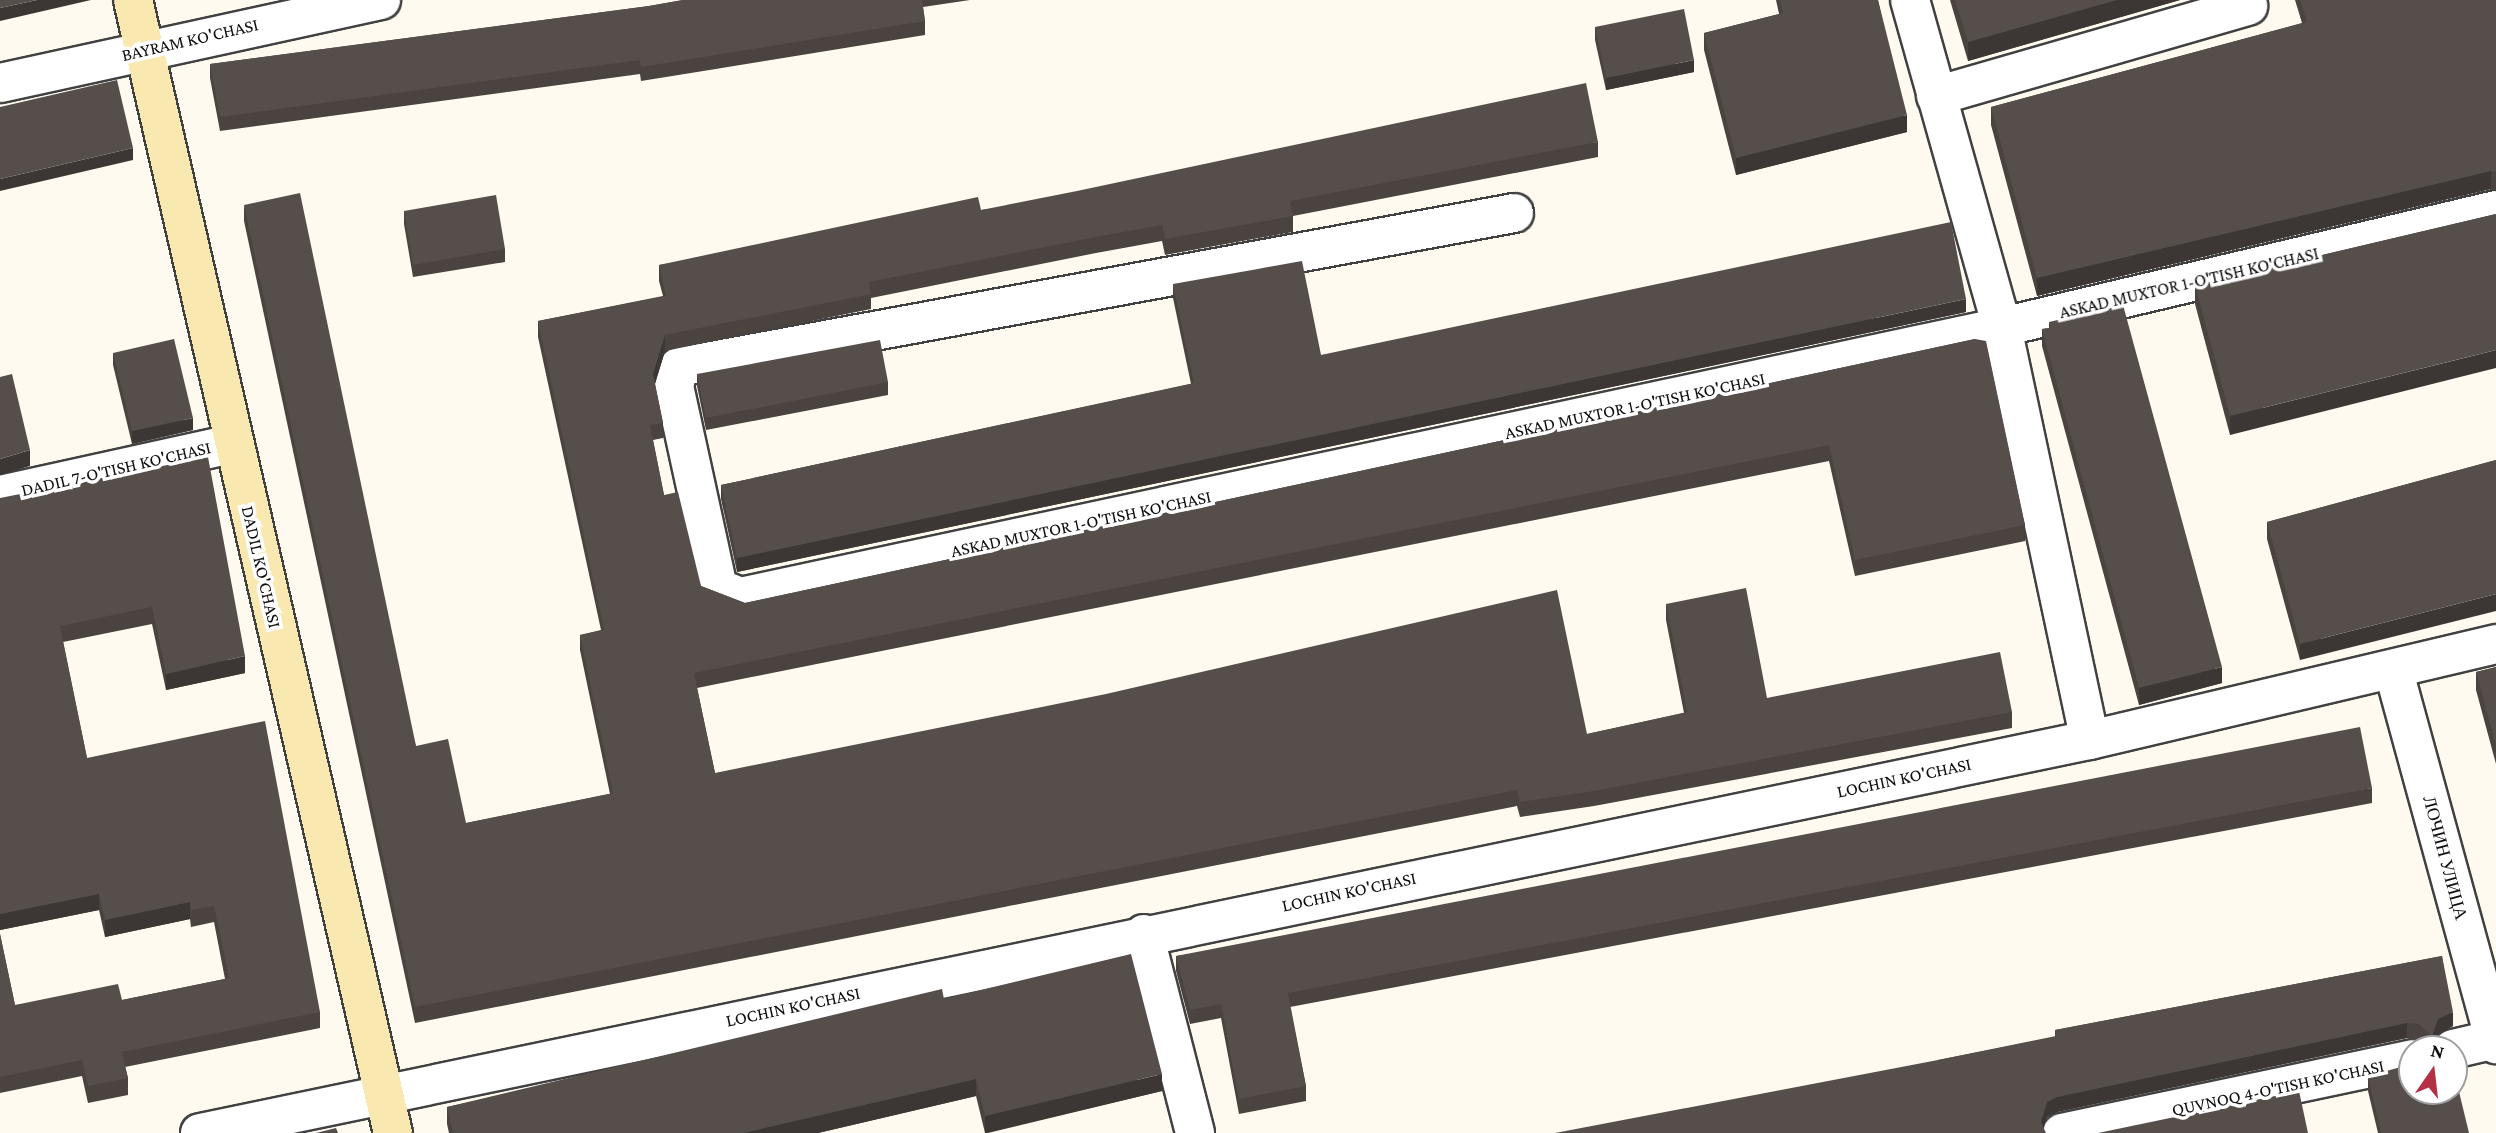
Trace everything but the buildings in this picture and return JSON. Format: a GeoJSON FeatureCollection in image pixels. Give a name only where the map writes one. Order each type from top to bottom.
{"type":"FeatureCollection","features":[{"type":"Feature","properties":{"kind":"street","name":"DADIL KO'CHASI"},"geometry":{"type":"LineString","coordinates":[[133,0],[147,49],[232,444],[393,1133]]}},
{"type":"Feature","properties":{"kind":"street","name":"BAYRAM KO'CHASI"},"geometry":{"type":"LineString","coordinates":[[0,83],[381,0]]}},
{"type":"Feature","properties":{"kind":"street"},"geometry":{"type":"LineString","coordinates":[[1910,0],[2003,327],[2090,740]]}},
{"type":"Feature","properties":{"kind":"street"},"geometry":{"type":"LineString","coordinates":[[1936,96],[2248,6]]}},
{"type":"Feature","properties":{"kind":"street","name":"ASKAD MUXTOR 1-O'TISH KO'CHASI"},"geometry":{"type":"LineString","coordinates":[[1514,213],[679,367],[674,386],[718,588],[740,597],[2003,327],[2496,210]]}},
{"type":"Feature","properties":{"kind":"street","name":"DADIL 7-O'TISH KO'CHASI"},"geometry":{"type":"LineString","coordinates":[[0,495],[232,444]]}},
{"type":"Feature","properties":{"kind":"street","name":"LOCHIN KO'CHASI"},"geometry":{"type":"LineString","coordinates":[[200,1133],[383,1091],[2090,740],[2394,672],[2496,644]]}},
{"type":"Feature","properties":{"kind":"street","name":"ЛОЧИН УЛИЦА"},"geometry":{"type":"LineString","coordinates":[[2394,672],[2496,1041]]}},
{"type":"Feature","properties":{"kind":"street"},"geometry":{"type":"LineString","coordinates":[[1144,934],[1195,1133]]}},
{"type":"Feature","properties":{"kind":"street"},"geometry":{"type":"LineString","coordinates":[[2468,1046],[2496,1041]]}},
{"type":"Feature","properties":{"kind":"street","name":"QUVNOQ 4-O'TISH KO'CHASI"},"geometry":{"type":"LineString","coordinates":[[2062,1133],[2398,1062]]}}]}
